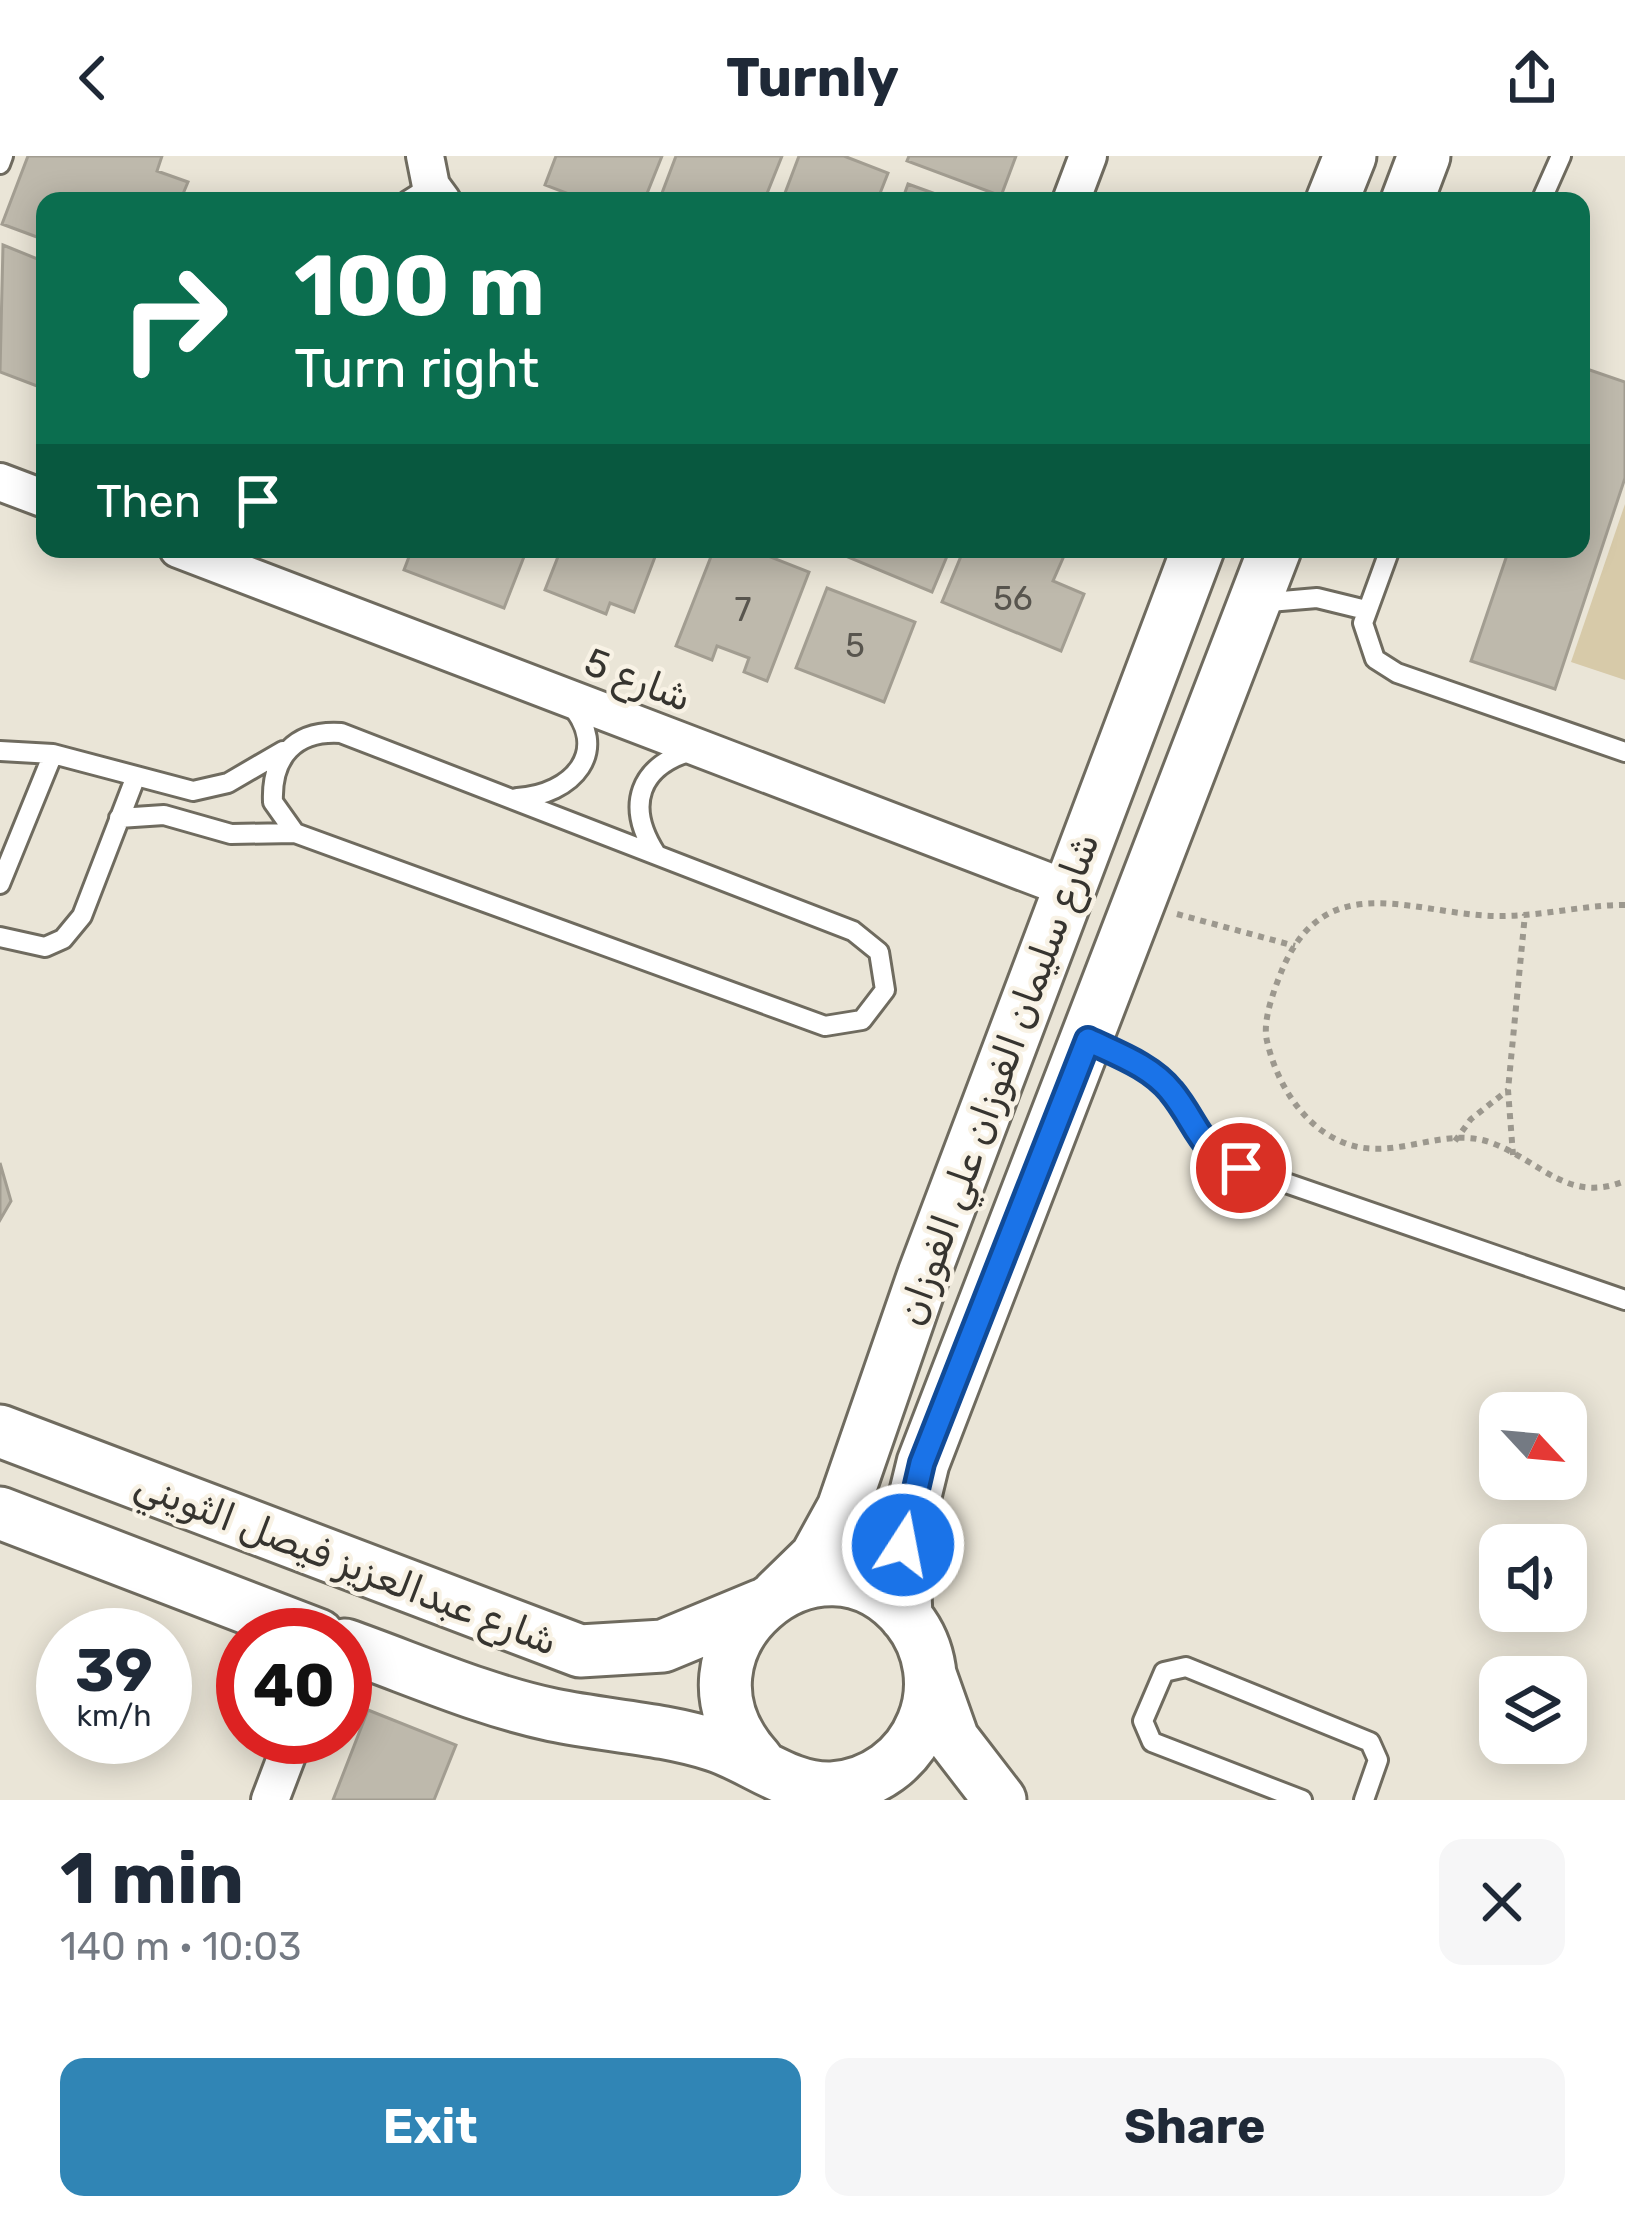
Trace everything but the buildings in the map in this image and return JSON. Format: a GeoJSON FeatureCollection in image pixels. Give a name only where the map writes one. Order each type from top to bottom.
{"type":"FeatureCollection","features":[{"type":"Feature","properties":{"kind":"street"},"geometry":{"type":"LineString","coordinates":[[1074,192],[1088,156]]}},
{"type":"Feature","properties":{"kind":"street"},"geometry":{"type":"LineString","coordinates":[[1336,192],[1350,156]]}},
{"type":"Feature","properties":{"kind":"street"},"geometry":{"type":"LineString","coordinates":[[1410,192],[1424,156]]}},
{"type":"Feature","properties":{"kind":"street"},"geometry":{"type":"LineString","coordinates":[[0,482],[36,496]]}},
{"type":"Feature","properties":{"kind":"street","name":"شارع سليمان الفوزان علي الفوزان"},"geometry":{"type":"LineString","coordinates":[[770,1600],[816,1557],[836,1524],[924,1274],[1195,558]]}},
{"type":"Feature","properties":{"kind":"street","name":"شارع سليمان الفوزان علي الفوزان"},"geometry":{"type":"LineString","coordinates":[[906,1617],[903,1545],[914,1490],[1272,558]]}},
{"type":"Feature","properties":{"kind":"street","name":"شارع 5"},"geometry":{"type":"LineString","coordinates":[[235,559],[563,696],[1068,889]]}},
{"type":"Feature","properties":{"kind":"street"},"geometry":{"type":"LineString","coordinates":[[924,1274],[952,1294],[986,1301]]}},
{"type":"Feature","properties":{"kind":"street","name":"شارع عبدالعزيز فيصل الثويني"},"geometry":{"type":"LineString","coordinates":[[0,1431],[580,1651],[663,1646],[770,1600]]}},
{"type":"Feature","properties":{"kind":"street","name":"شارع عبدالعزيز فيصل الثويني"},"geometry":{"type":"LineString","coordinates":[[0,1513],[248,1608]]}},
{"type":"Feature","properties":{"kind":"street"},"geometry":{"type":"LineString","coordinates":[[931,1674],[920,1730],[882,1772],[827,1788],[789,1780],[734,1729],[725,1691],[730,1652],[770,1600],[808,1583],[851,1584],[891,1602],[919,1635],[959,1750],[1000,1800]]}},
{"type":"Feature","properties":{"kind":"street","name":"شارع عبدالعزيز فيصل الثويني"},"geometry":{"type":"LineString","coordinates":[[372,1654],[532,1710],[668,1733],[789,1780]]}},
{"type":"Feature","properties":{"kind":"street"},"geometry":{"type":"LineString","coordinates":[[270,1800],[284,1764]]}},
{"type":"Feature","properties":{"kind":"lane"},"geometry":{"type":"LineString","coordinates":[[1545,192],[1561,156]]}},
{"type":"Feature","properties":{"kind":"lane"},"geometry":{"type":"LineString","coordinates":[[1386,558],[1366,610],[1364,636],[1385,667],[1625,752]]}},
{"type":"Feature","properties":{"kind":"lane"},"geometry":{"type":"LineString","coordinates":[[1254,604],[1317,598],[1366,610]]}},
{"type":"Feature","properties":{"kind":"lane"},"geometry":{"type":"LineString","coordinates":[[512,798],[556,791],[574,778],[585,758],[587,734],[563,696]]}},
{"type":"Feature","properties":{"kind":"lane"},"geometry":{"type":"LineString","coordinates":[[0,751],[53,754],[174,788],[208,790],[322,732],[341,733],[866,937],[886,970],[877,1007],[844,1028],[806,1022],[295,833],[231,834],[164,815],[119,818]]}},
{"type":"Feature","properties":{"kind":"lane"},"geometry":{"type":"LineString","coordinates":[[287,748],[277,764],[273,802],[295,833]]}},
{"type":"Feature","properties":{"kind":"lane"},"geometry":{"type":"LineString","coordinates":[[656,854],[640,830],[638,801],[649,775],[671,756],[700,749]]}},
{"type":"Feature","properties":{"kind":"lane"},"geometry":{"type":"LineString","coordinates":[[0,884],[53,754]]}},
{"type":"Feature","properties":{"kind":"lane"},"geometry":{"type":"LineString","coordinates":[[0,937],[45,947],[75,929],[136,776]]}},
{"type":"Feature","properties":{"kind":"lane"},"geometry":{"type":"LineString","coordinates":[[1088,1040],[1150,1071],[1173,1093],[1194,1134],[1226,1162],[1625,1300]]}},
{"type":"Feature","properties":{"kind":"lane"},"geometry":{"type":"LineString","coordinates":[[1302,1800],[1152,1742],[1144,1721],[1163,1672],[1186,1667],[1370,1742],[1378,1760],[1364,1800]]}},
{"type":"Feature","properties":{"kind":"path"},"geometry":{"type":"LineString","coordinates":[[1625,905],[1483,916],[1364,900],[1326,915],[1295,946],[1275,989],[1265,1032],[1283,1087],[1334,1139],[1355,1148],[1406,1150],[1455,1141],[1489,1142],[1571,1189],[1600,1191],[1625,1181]]}},
{"type":"Feature","properties":{"kind":"path"},"geometry":{"type":"LineString","coordinates":[[1140,904],[1295,946]]}},
{"type":"Feature","properties":{"kind":"path"},"geometry":{"type":"LineString","coordinates":[[1513,1155],[1508,1090],[1520,1005],[1525,914]]}},
{"type":"Feature","properties":{"kind":"path"},"geometry":{"type":"LineString","coordinates":[[1455,1141],[1471,1119],[1508,1090]]}},
{"type":"Feature","properties":{"kind":"shaded area"},"geometry":{"type":"Polygon","coordinates":[[[1625,504],[1625,680],[1571,662],[1625,504]]]}},
{"type":"Feature","properties":{"kind":"route"},"geometry":{"type":"LineString","coordinates":[[903,1545],[922,1463],[1088,1040],[1150,1071],[1173,1093],[1194,1134],[1208,1149],[1241,1168]]}}]}
